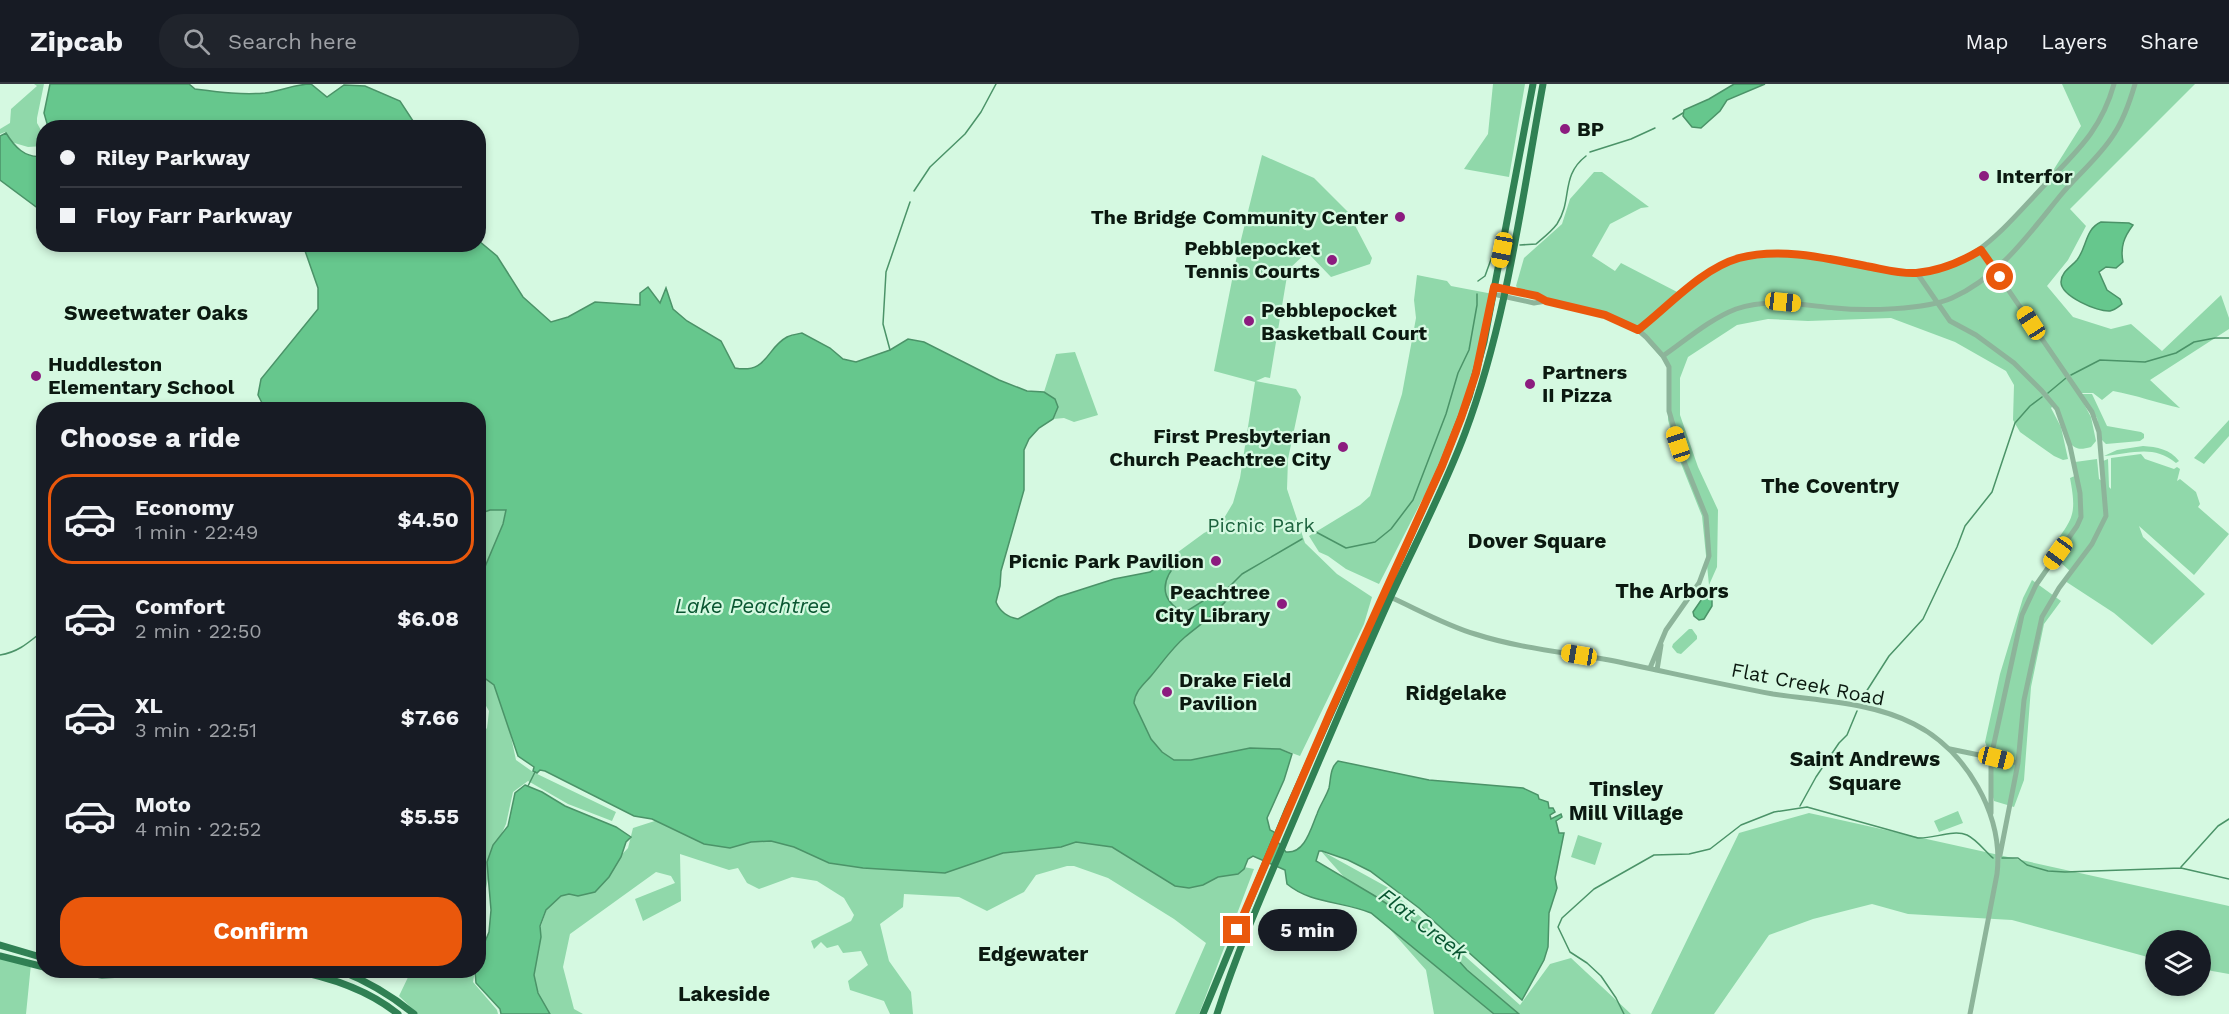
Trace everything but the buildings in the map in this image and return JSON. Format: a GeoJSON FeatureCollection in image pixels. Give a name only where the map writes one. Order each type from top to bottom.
{"type":"FeatureCollection","features":[{"type":"Feature","properties":{"kind":"main road"},"geometry":{"type":"LineString","coordinates":[[1217,1014],[1231,969],[1461,418],[1476,373],[1494,291],[1533,84]]}},
{"type":"Feature","properties":{"kind":"main road"},"geometry":{"type":"LineString","coordinates":[[1538,84],[1537,97],[1540,100]]}},
{"type":"Feature","properties":{"kind":"main road"},"geometry":{"type":"LineString","coordinates":[[1203,1014],[1279,830],[1387,595],[1445,483],[1466,431],[1487,366],[1504,293],[1540,100],[1545,84]]}},
{"type":"Feature","properties":{"kind":"main road"},"geometry":{"type":"LineString","coordinates":[[0,945],[36,956]]}},
{"type":"Feature","properties":{"kind":"main road"},"geometry":{"type":"LineString","coordinates":[[0,956],[36,965]]}},
{"type":"Feature","properties":{"kind":"main road"},"geometry":{"type":"LineString","coordinates":[[326,978],[353,986],[398,1014]]}},
{"type":"Feature","properties":{"kind":"main road"},"geometry":{"type":"LineString","coordinates":[[359,978],[391,996],[414,1014]]}},
{"type":"Feature","properties":{"kind":"street"},"geometry":{"type":"LineString","coordinates":[[1638,330],[1710,271],[1724,263],[1751,255],[1780,254],[1811,257],[1917,273],[1962,261],[1981,250],[1997,236],[2070,159],[2098,125],[2108,105],[2114,84]]}},
{"type":"Feature","properties":{"kind":"street"},"geometry":{"type":"LineString","coordinates":[[1664,356],[1721,316],[1751,306],[1783,302],[1838,308],[1903,308],[1952,298],[1995,270],[2012,255],[2063,192],[2113,136],[2125,115],[2135,84]]}},
{"type":"Feature","properties":{"kind":"street"},"geometry":{"type":"LineString","coordinates":[[1981,250],[2092,412],[2099,432],[2106,516],[2092,544],[2059,588],[2042,617],[2024,700],[2018,764],[1999,860]]}},
{"type":"Feature","properties":{"kind":"street"},"geometry":{"type":"LineString","coordinates":[[1917,273],[1950,321],[1976,335],[2014,363],[2052,403],[2064,427],[2080,493],[2080,517],[2077,526],[2036,585],[2022,615],[1991,757],[1991,815]]}},
{"type":"Feature","properties":{"kind":"street"},"geometry":{"type":"LineString","coordinates":[[1494,291],[1534,303],[1546,301],[1605,315],[1638,330],[1664,356],[1669,367],[1669,404],[1673,429],[1706,516],[1709,556],[1700,583],[1666,630],[1650,668]]}},
{"type":"Feature","properties":{"kind":"street","name":"Flat Creek Road"},"geometry":{"type":"LineString","coordinates":[[1387,595],[1453,625],[1489,638],[1772,693],[1885,712],[1916,724],[1948,748],[1974,779],[1991,815],[1999,860],[1970,1014]]}},
{"type":"Feature","properties":{"kind":"street"},"geometry":{"type":"LineString","coordinates":[[1657,670],[1662,640]]}},
{"type":"Feature","properties":{"kind":"street"},"geometry":{"type":"LineString","coordinates":[[1948,748],[2018,764]]}},
{"type":"Feature","properties":{"kind":"green space"},"geometry":{"type":"Polygon","coordinates":[[[34,84],[44,84],[36,120],[36,146],[28,147],[11,142],[5,132],[0,134],[0,129],[10,123],[11,109],[37,86],[34,84]]]}},
{"type":"Feature","properties":{"kind":"green space"},"geometry":{"type":"Polygon","coordinates":[[[1493,84],[1525,84],[1509,177],[1464,169],[1488,134],[1493,84]]]}},
{"type":"Feature","properties":{"kind":"green space"},"geometry":{"type":"Polygon","coordinates":[[[2062,84],[2195,84],[2070,209],[2086,226],[2068,260],[2047,286],[2073,317],[2111,329],[2131,324],[2162,351],[2221,295],[2229,318],[2229,329],[2150,380],[2180,408],[2113,391],[2102,400],[2093,393],[2078,393],[2091,417],[2096,441],[2091,447],[2073,446],[2055,404],[2051,408],[2061,427],[2068,459],[2063,460],[2020,432],[2013,420],[2014,385],[2006,371],[1955,342],[1891,318],[1808,321],[1768,319],[1737,325],[1688,357],[1680,378],[1680,415],[1698,467],[1718,510],[1717,567],[1709,585],[1702,516],[1680,461],[1668,420],[1669,367],[1638,330],[1621,321],[1521,292],[1516,286],[1524,258],[1562,224],[1570,199],[1594,172],[1602,172],[1649,207],[1641,208],[1610,224],[1592,256],[1615,271],[1621,263],[1681,294],[1724,263],[1745,257],[1774,254],[1838,260],[1917,273],[1941,268],[1981,250],[2044,185],[2081,126],[2062,84]]]}},
{"type":"Feature","properties":{"kind":"green space","name":"Picnic Park"},"geometry":{"type":"Polygon","coordinates":[[[1262,155],[1314,178],[1348,212],[1372,258],[1370,264],[1331,277],[1307,252],[1288,270],[1270,378],[1265,377],[1256,381],[1296,389],[1301,397],[1288,459],[1287,489],[1305,543],[1337,574],[1372,597],[1364,624],[1300,756],[1281,749],[1250,748],[1191,760],[1174,760],[1162,752],[1151,739],[1134,703],[1147,678],[1184,638],[1184,613],[1170,601],[1165,588],[1169,574],[1180,560],[1174,555],[1204,533],[1220,525],[1233,503],[1240,478],[1255,382],[1214,371],[1236,260],[1262,155]]]}},
{"type":"Feature","properties":{"kind":"green space"},"geometry":{"type":"Polygon","coordinates":[[[1417,275],[1447,281],[1451,286],[1493,294],[1474,373],[1437,477],[1422,500],[1379,584],[1346,569],[1319,552],[1309,536],[1360,505],[1370,496],[1402,394],[1416,318],[1414,300],[1417,275]]]}},
{"type":"Feature","properties":{"kind":"green space"},"geometry":{"type":"Polygon","coordinates":[[[1075,352],[1098,415],[1074,422],[1064,418],[1053,419],[1057,409],[1056,403],[1044,392],[1056,354],[1075,352]]]}},
{"type":"Feature","properties":{"kind":"green space"},"geometry":{"type":"Polygon","coordinates":[[[2081,394],[2092,394],[2107,426],[2141,432],[2144,438],[2140,441],[2106,444],[2101,439],[2097,418],[2081,394]]]}},
{"type":"Feature","properties":{"kind":"green space"},"geometry":{"type":"Polygon","coordinates":[[[2229,420],[2229,436],[2204,464],[2194,458],[2229,420]]]}},
{"type":"Feature","properties":{"kind":"green space"},"geometry":{"type":"Polygon","coordinates":[[[2143,446],[2163,449],[2179,461],[2176,463],[2167,457],[2150,452],[2104,456],[2117,450],[2143,446]]]}},
{"type":"Feature","properties":{"kind":"green space"},"geometry":{"type":"Polygon","coordinates":[[[2141,454],[2145,459],[2180,469],[2177,481],[2180,479],[2196,492],[2200,504],[2198,507],[2229,534],[2194,575],[2139,526],[2143,537],[2205,594],[2152,645],[2114,613],[2065,581],[2071,572],[2049,552],[2071,518],[2073,502],[2070,478],[2077,475],[2075,462],[2097,459],[2099,479],[2105,483],[2103,461],[2108,459],[2111,489],[2111,458],[2141,454]]]}},
{"type":"Feature","properties":{"kind":"green space"},"geometry":{"type":"Polygon","coordinates":[[[506,509],[503,524],[486,564],[486,511],[506,509]]]}},
{"type":"Feature","properties":{"kind":"green space"},"geometry":{"type":"Polygon","coordinates":[[[2032,580],[2061,601],[2044,624],[2031,687],[2024,780],[2014,807],[1994,801],[1991,789],[1991,757],[1985,742],[2000,674],[2023,598],[2032,580]]]}},
{"type":"Feature","properties":{"kind":"green space"},"geometry":{"type":"Polygon","coordinates":[[[1689,629],[1692,629],[1697,639],[1681,654],[1677,653],[1672,647],[1673,644],[1689,629]]]}},
{"type":"Feature","properties":{"kind":"green space"},"geometry":{"type":"Polygon","coordinates":[[[488,672],[504,704],[516,760],[533,772],[616,812],[612,821],[568,804],[528,781],[513,792],[506,824],[494,851],[486,888],[486,729],[489,711],[486,706],[486,673],[488,672]]]}},
{"type":"Feature","properties":{"kind":"green space"},"geometry":{"type":"Polygon","coordinates":[[[1958,811],[1963,823],[1939,832],[1934,821],[1958,811]]]}},
{"type":"Feature","properties":{"kind":"green space"},"geometry":{"type":"Polygon","coordinates":[[[1809,813],[2229,906],[2229,974],[2211,971],[2211,930],[2145,930],[2145,956],[2012,920],[1908,914],[1872,904],[1813,919],[1769,935],[1714,1014],[1651,1014],[1739,833],[1809,813]]]}},
{"type":"Feature","properties":{"kind":"green space"},"geometry":{"type":"Polygon","coordinates":[[[664,818],[1083,835],[1254,869],[1199,1014],[1175,1014],[1206,943],[1174,919],[1108,878],[1074,866],[1036,875],[1024,892],[987,911],[959,897],[904,894],[903,907],[880,924],[889,961],[911,992],[913,1014],[890,1014],[884,1001],[850,990],[848,981],[868,965],[861,951],[843,953],[838,945],[827,948],[821,942],[814,949],[811,941],[851,921],[854,915],[844,898],[817,881],[792,877],[759,889],[747,883],[738,868],[729,870],[680,854],[681,901],[643,921],[635,899],[675,883],[671,876],[656,872],[570,934],[563,967],[574,1009],[583,1014],[543,1014],[522,980],[550,900],[596,882],[628,848],[633,828],[664,818]]]}},
{"type":"Feature","properties":{"kind":"green space"},"geometry":{"type":"Polygon","coordinates":[[[1578,835],[1602,843],[1595,865],[1571,857],[1578,835]]]}},
{"type":"Feature","properties":{"kind":"green space","name":"Flat Creek"},"geometry":{"type":"Polygon","coordinates":[[[1320,850],[1387,887],[1520,1005],[1550,964],[1571,958],[1631,1014],[1434,1014],[1426,970],[1320,850]]]}},
{"type":"Feature","properties":{"kind":"green space"},"geometry":{"type":"Polygon","coordinates":[[[0,956],[31,964],[26,1014],[0,1014],[0,956]]]}},
{"type":"Feature","properties":{"kind":"green space"},"geometry":{"type":"Polygon","coordinates":[[[408,978],[474,978],[473,982],[498,1014],[418,1014],[399,996],[408,978]]]}},
{"type":"Feature","properties":{"kind":"water"},"geometry":{"type":"Polygon","coordinates":[[[50,84],[189,84],[195,89],[248,94],[311,84],[327,97],[344,85],[365,86],[400,101],[412,120],[46,120],[44,113],[50,84]]]}},
{"type":"Feature","properties":{"kind":"water"},"geometry":{"type":"Polygon","coordinates":[[[1734,84],[1765,84],[1727,100],[1720,111],[1701,128],[1692,127],[1683,116],[1684,110],[1734,84]]]}},
{"type":"Feature","properties":{"kind":"water"},"geometry":{"type":"Polygon","coordinates":[[[6,133],[16,147],[31,156],[36,156],[36,207],[0,180],[0,136],[6,133]]]}},
{"type":"Feature","properties":{"kind":"water"},"geometry":{"type":"Polygon","coordinates":[[[2101,222],[2133,225],[2124,242],[2123,262],[2116,268],[2106,267],[2099,272],[2107,290],[2120,299],[2122,304],[2110,311],[2097,309],[2073,298],[2061,282],[2065,272],[2080,255],[2092,229],[2101,222]]]}},
{"type":"Feature","properties":{"kind":"water","name":"Lake Peachtree"},"geometry":{"type":"Polygon","coordinates":[[[486,247],[497,256],[523,297],[551,322],[568,317],[595,302],[640,305],[640,293],[648,287],[660,303],[666,288],[673,309],[687,321],[721,341],[735,368],[746,369],[760,364],[780,342],[789,336],[802,333],[830,348],[843,359],[856,362],[890,350],[908,339],[924,342],[999,380],[1027,391],[1044,392],[1055,399],[1058,407],[1053,419],[1039,428],[1029,439],[1024,450],[1024,490],[1001,571],[996,602],[1000,609],[1007,615],[1018,619],[1058,597],[1114,579],[1150,572],[1175,555],[1180,560],[1166,581],[1166,595],[1184,613],[1222,589],[1232,590],[1222,606],[1171,651],[1140,688],[1134,703],[1151,739],[1162,752],[1174,760],[1191,760],[1250,748],[1280,749],[1292,754],[1284,780],[1267,818],[1270,830],[1274,832],[1277,841],[1286,852],[1298,849],[1310,833],[1329,788],[1332,770],[1338,761],[1429,780],[1523,788],[1548,802],[1549,808],[1553,808],[1555,812],[1550,815],[1551,819],[1561,814],[1562,817],[1556,821],[1559,833],[1564,833],[1555,878],[1557,888],[1549,913],[1548,947],[1544,960],[1522,1000],[1419,908],[1370,871],[1322,851],[1319,851],[1316,861],[1422,927],[1447,948],[1467,970],[1519,1014],[1494,1014],[1371,913],[1306,895],[1287,884],[1285,870],[1253,856],[1248,859],[1244,869],[1238,874],[1218,877],[1203,885],[1189,888],[1175,886],[1112,847],[1076,842],[1061,847],[1003,853],[945,873],[863,868],[829,863],[794,847],[771,841],[751,842],[730,848],[704,844],[652,819],[634,816],[545,771],[540,770],[537,773],[533,771],[534,767],[518,756],[494,685],[486,679],[486,564],[503,524],[506,510],[486,511],[486,402],[262,402],[258,395],[261,379],[318,309],[318,288],[305,252],[486,252],[486,247]]]}},
{"type":"Feature","properties":{"kind":"water"},"geometry":{"type":"Polygon","coordinates":[[[1706,593],[1712,596],[1712,606],[1704,619],[1699,620],[1693,612],[1706,593]]]}},
{"type":"Feature","properties":{"kind":"water"},"geometry":{"type":"Polygon","coordinates":[[[525,785],[565,806],[616,827],[631,837],[626,842],[621,857],[609,877],[595,892],[578,896],[569,894],[561,896],[546,910],[540,926],[541,937],[534,975],[538,993],[550,1014],[501,1014],[500,1009],[476,983],[476,978],[486,978],[486,939],[491,910],[487,862],[493,845],[508,826],[515,793],[525,785]]]}},
{"type":"Feature","properties":{"kind":"waterway"},"geometry":{"type":"LineString","coordinates":[[914,191],[930,167],[965,134],[981,112],[996,84]]}},
{"type":"Feature","properties":{"kind":"waterway"},"geometry":{"type":"LineString","coordinates":[[1673,119],[1683,113]]}},
{"type":"Feature","properties":{"kind":"waterway"},"geometry":{"type":"LineString","coordinates":[[1590,152],[1631,139],[1655,128]]}},
{"type":"Feature","properties":{"kind":"waterway"},"geometry":{"type":"LineString","coordinates":[[1520,245],[1536,244],[1557,224],[1565,206],[1573,172],[1586,156]]}},
{"type":"Feature","properties":{"kind":"waterway"},"geometry":{"type":"LineString","coordinates":[[890,350],[883,324],[886,272],[910,202]]}},
{"type":"Feature","properties":{"kind":"waterway"},"geometry":{"type":"LineString","coordinates":[[1478,281],[1485,276],[1494,251]]}},
{"type":"Feature","properties":{"kind":"waterway"},"geometry":{"type":"LineString","coordinates":[[1316,532],[1346,548],[1375,542],[1391,529],[1413,500],[1446,414],[1458,373],[1469,350],[1477,294]]}},
{"type":"Feature","properties":{"kind":"waterway"},"geometry":{"type":"LineString","coordinates":[[2071,375],[2100,360],[2145,362],[2176,353],[2194,342],[2229,338]]}},
{"type":"Feature","properties":{"kind":"waterway"},"geometry":{"type":"LineString","coordinates":[[2048,393],[2066,378]]}},
{"type":"Feature","properties":{"kind":"waterway"},"geometry":{"type":"LineString","coordinates":[[1866,692],[1889,656],[1923,619],[1965,526],[1992,492],[2015,423],[2030,406],[2042,397]]}},
{"type":"Feature","properties":{"kind":"waterway"},"geometry":{"type":"LineString","coordinates":[[1227,589],[1242,574],[1302,539]]}},
{"type":"Feature","properties":{"kind":"waterway"},"geometry":{"type":"LineString","coordinates":[[0,655],[18,649],[36,636]]}},
{"type":"Feature","properties":{"kind":"waterway"},"geometry":{"type":"LineString","coordinates":[[1800,806],[1816,777],[1847,735],[1857,711]]}},
{"type":"Feature","properties":{"kind":"waterway"},"geometry":{"type":"LineString","coordinates":[[528,786],[535,772]]}},
{"type":"Feature","properties":{"kind":"waterway"},"geometry":{"type":"LineString","coordinates":[[1624,1014],[1601,976],[1570,952],[1558,927],[1562,918],[1594,889],[1654,855],[1689,854],[1710,849],[1741,825],[1774,812],[1807,807],[1918,838],[1961,833],[1974,839],[1993,858]]}},
{"type":"Feature","properties":{"kind":"waterway"},"geometry":{"type":"LineString","coordinates":[[2181,867],[2218,826],[2229,819]]}},
{"type":"Feature","properties":{"kind":"waterway"},"geometry":{"type":"LineString","coordinates":[[2002,858],[2018,858],[2027,865],[2048,871],[2181,868],[2229,879]]}},
{"type":"Feature","properties":{"kind":"place","name":"BP"},"geometry":{"type":"Point","coordinates":[1565,129]}},
{"type":"Feature","properties":{"kind":"place","name":"Interfor"},"geometry":{"type":"Point","coordinates":[1984,176]}},
{"type":"Feature","properties":{"kind":"place","name":"The Bridge Community Center"},"geometry":{"type":"Point","coordinates":[1400,217]}},
{"type":"Feature","properties":{"kind":"place","name":"Pebblepocket Tennis Courts"},"geometry":{"type":"Point","coordinates":[1332,260]}},
{"type":"Feature","properties":{"kind":"place","name":"Pebblepocket Basketball Court"},"geometry":{"type":"Point","coordinates":[1249,321]}},
{"type":"Feature","properties":{"kind":"place","name":"Huddleston Elementary School"},"geometry":{"type":"Point","coordinates":[36,376]}},
{"type":"Feature","properties":{"kind":"place","name":"Partners II Pizza"},"geometry":{"type":"Point","coordinates":[1530,384]}},
{"type":"Feature","properties":{"kind":"place","name":"First Presbyterian Church Peachtree City"},"geometry":{"type":"Point","coordinates":[1343,447]}},
{"type":"Feature","properties":{"kind":"place","name":"Picnic Park Pavilion"},"geometry":{"type":"Point","coordinates":[1216,561]}},
{"type":"Feature","properties":{"kind":"place","name":"Peachtree City Library"},"geometry":{"type":"Point","coordinates":[1282,604]}},
{"type":"Feature","properties":{"kind":"place","name":"Drake Field Pavilion"},"geometry":{"type":"Point","coordinates":[1167,692]}},
{"type":"Feature","properties":{"kind":"district","name":"Sweetwater Oaks"},"geometry":{"type":"Point","coordinates":[156,313]}},
{"type":"Feature","properties":{"kind":"district","name":"The Coventry"},"geometry":{"type":"Point","coordinates":[1830,486]}},
{"type":"Feature","properties":{"kind":"district","name":"Dover Square"},"geometry":{"type":"Point","coordinates":[1537,541]}},
{"type":"Feature","properties":{"kind":"district","name":"The Arbors"},"geometry":{"type":"Point","coordinates":[1672,591]}},
{"type":"Feature","properties":{"kind":"district","name":"Ridgelake"},"geometry":{"type":"Point","coordinates":[1456,693]}},
{"type":"Feature","properties":{"kind":"district","name":"Saint Andrews Square"},"geometry":{"type":"Point","coordinates":[1865,771]}},
{"type":"Feature","properties":{"kind":"district","name":"Tinsley Mill Village"},"geometry":{"type":"Point","coordinates":[1626,801]}},
{"type":"Feature","properties":{"kind":"district","name":"Edgewater"},"geometry":{"type":"Point","coordinates":[1033,954]}},
{"type":"Feature","properties":{"kind":"district","name":"Lakeside"},"geometry":{"type":"Point","coordinates":[724,994]}},
{"type":"Feature","properties":{"kind":"route"},"geometry":{"type":"LineString","coordinates":[[1237,930],[1330,713],[1442,466],[1476,373],[1494,287],[1605,315],[1638,330],[1710,271],[1724,263],[1759,254],[1838,260],[1887,270],[1917,273],[1962,261],[1981,250],[2000,277]]}}]}
